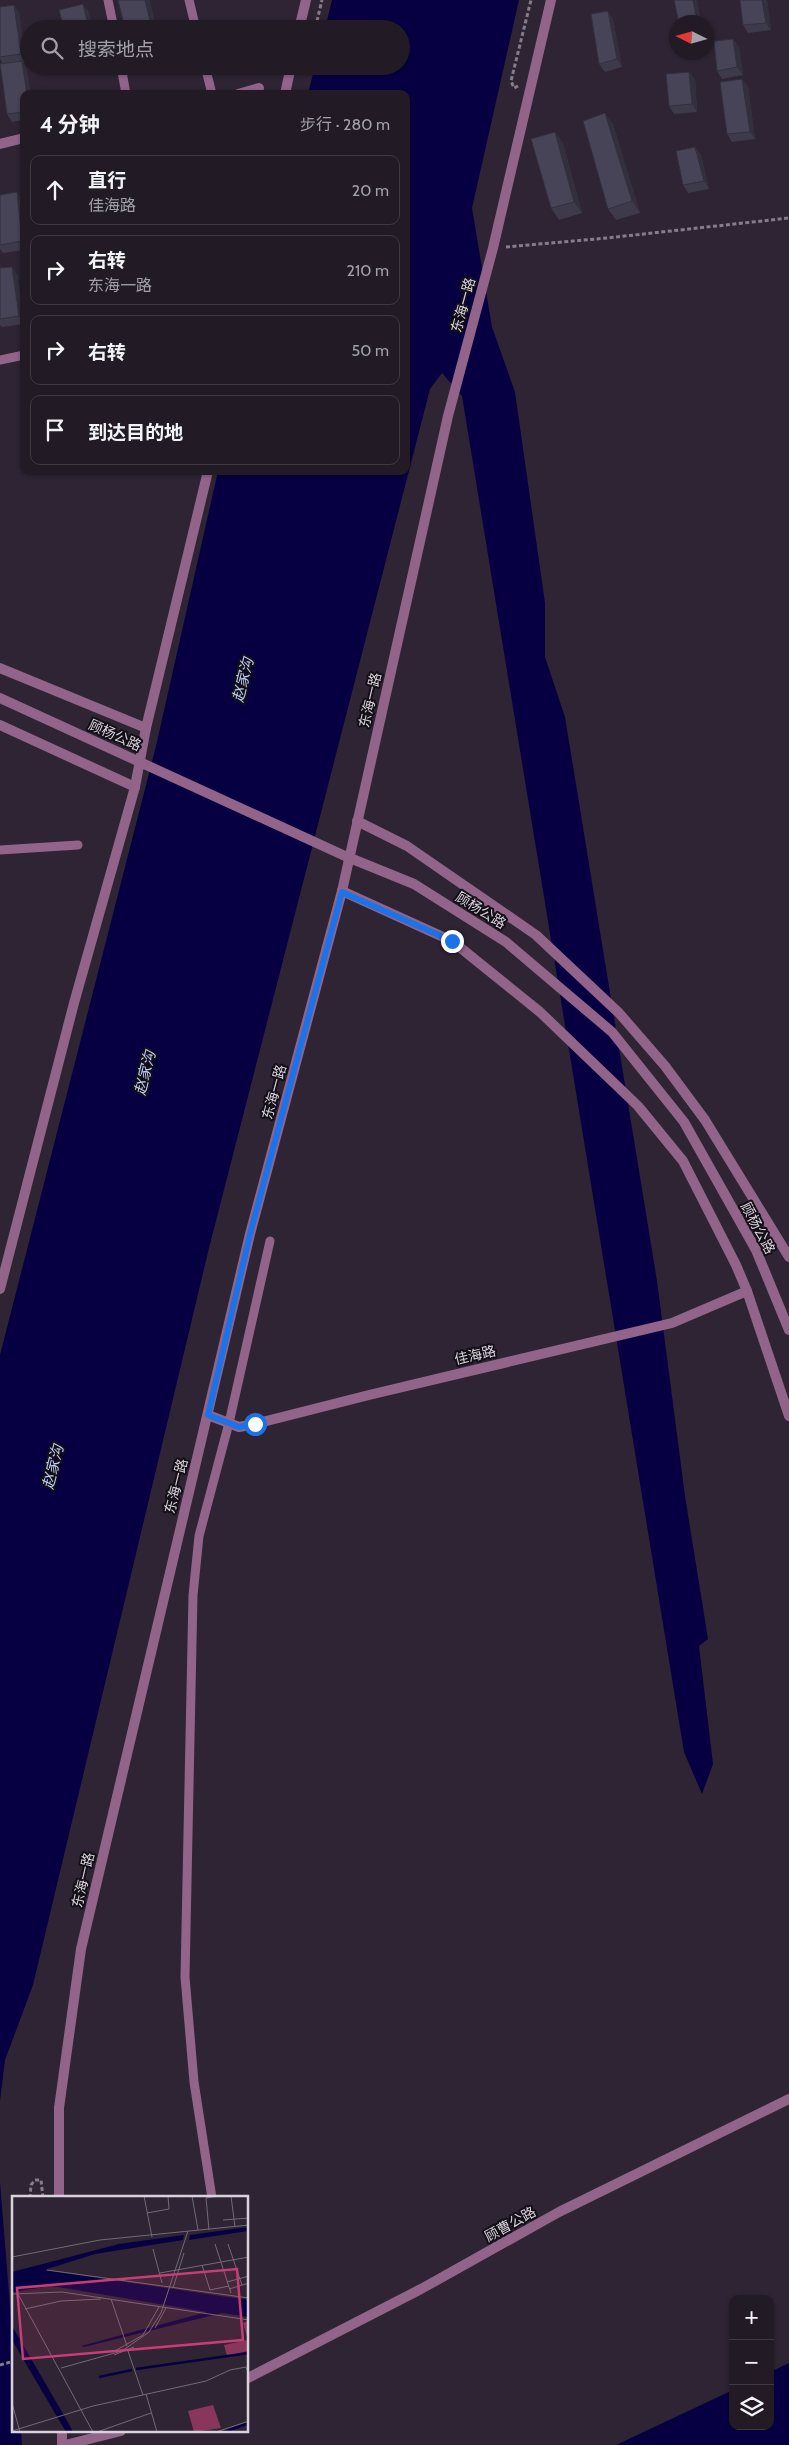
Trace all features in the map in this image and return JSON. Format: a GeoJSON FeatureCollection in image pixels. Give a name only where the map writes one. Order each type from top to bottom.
{"type":"FeatureCollection","features":[{"type":"Feature","properties":{"kind":"street"},"geometry":{"type":"LineString","coordinates":[[301,20],[306,0]]}},
{"type":"Feature","properties":{"kind":"street","name":"东海一路"},"geometry":{"type":"LineString","coordinates":[[59,2196],[59,2108],[82,1949],[250,1234],[342,892],[448,416],[493,248],[551,0]]}},
{"type":"Feature","properties":{"kind":"street"},"geometry":{"type":"LineString","coordinates":[[286,90],[289,75]]}},
{"type":"Feature","properties":{"kind":"street"},"geometry":{"type":"LineString","coordinates":[[252,90],[259,88]]}},
{"type":"Feature","properties":{"kind":"street"},"geometry":{"type":"LineString","coordinates":[[0,144],[20,139]]}},
{"type":"Feature","properties":{"kind":"street"},"geometry":{"type":"LineString","coordinates":[[0,1289],[74,1003],[135,787],[146,728],[207,475]]}},
{"type":"Feature","properties":{"kind":"street"},"geometry":{"type":"LineString","coordinates":[[0,668],[146,728]]}},
{"type":"Feature","properties":{"kind":"street","name":"顾杨公路"},"geometry":{"type":"LineString","coordinates":[[0,698],[345,856],[414,884],[506,942],[612,1032],[684,1122],[756,1250],[789,1330]]}},
{"type":"Feature","properties":{"kind":"street"},"geometry":{"type":"LineString","coordinates":[[0,725],[135,787]]}},
{"type":"Feature","properties":{"kind":"street"},"geometry":{"type":"LineString","coordinates":[[357,821],[407,846],[536,935],[619,1013],[665,1066],[706,1120],[789,1257]]}},
{"type":"Feature","properties":{"kind":"street"},"geometry":{"type":"LineString","coordinates":[[342,892],[452,941],[540,1012],[638,1106],[683,1161],[747,1291],[789,1416]]}},
{"type":"Feature","properties":{"kind":"street","name":"佳海路"},"geometry":{"type":"LineString","coordinates":[[208,1415],[239,1427],[255,1424],[672,1323],[747,1291]]}},
{"type":"Feature","properties":{"kind":"street","name":"顾曹公路"},"geometry":{"type":"LineString","coordinates":[[249,2377],[421,2289],[559,2212],[789,2099]]}},
{"type":"Feature","properties":{"kind":"street"},"geometry":{"type":"LineString","coordinates":[[62,2432],[64,2445],[117,2432]]}},
{"type":"Feature","properties":{"kind":"lane"},"geometry":{"type":"LineString","coordinates":[[108,0],[112,20]]}},
{"type":"Feature","properties":{"kind":"lane"},"geometry":{"type":"LineString","coordinates":[[190,0],[194,20]]}},
{"type":"Feature","properties":{"kind":"lane"},"geometry":{"type":"LineString","coordinates":[[123,75],[125,90]]}},
{"type":"Feature","properties":{"kind":"lane"},"geometry":{"type":"LineString","coordinates":[[207,75],[211,90]]}},
{"type":"Feature","properties":{"kind":"lane"},"geometry":{"type":"LineString","coordinates":[[0,360],[20,356]]}},
{"type":"Feature","properties":{"kind":"lane"},"geometry":{"type":"LineString","coordinates":[[0,850],[78,845]]}},
{"type":"Feature","properties":{"kind":"lane"},"geometry":{"type":"LineString","coordinates":[[212,2196],[194,2082],[185,1977],[193,1595],[199,1536],[229,1423],[270,1241]]}},
{"type":"Feature","properties":{"kind":"path"},"geometry":{"type":"LineString","coordinates":[[317,20],[322,0]]}},
{"type":"Feature","properties":{"kind":"path"},"geometry":{"type":"LineString","coordinates":[[493,248],[607,238],[789,218]]}},
{"type":"Feature","properties":{"kind":"path"},"geometry":{"type":"LineString","coordinates":[[30,2196],[31,2185],[35,2180],[41,2180],[43,2196]]}},
{"type":"Feature","properties":{"kind":"water"},"geometry":{"type":"Polygon","coordinates":[[[332,0],[519,0],[472,208],[492,327],[515,392],[545,603],[545,657],[565,717],[657,1281],[685,1496],[708,1639],[699,1646],[713,1764],[702,1794],[684,1752],[462,396],[442,373],[430,389],[410,467],[410,90],[309,90],[313,75],[410,75],[410,20],[327,20],[332,0]]]}},
{"type":"Feature","properties":{"kind":"water","name":"赵家沟"},"geometry":{"type":"Polygon","coordinates":[[[217,475],[408,475],[209,1248],[33,1985],[5,2060],[0,2101],[0,1355],[156,746],[217,475]]]}},
{"type":"Feature","properties":{"kind":"water"},"geometry":{"type":"Polygon","coordinates":[[[0,2182],[12,2331],[12,2432],[21,2432],[22,2445],[0,2445],[0,2182]]]}},
{"type":"Feature","properties":{"kind":"water"},"geometry":{"type":"Polygon","coordinates":[[[789,2363],[789,2445],[616,2445],[729,2392],[729,2430],[774,2430],[774,2370],[789,2363]]]}},
{"type":"Feature","properties":{"kind":"building"},"geometry":{"type":"Polygon","coordinates":[[[118,0],[145,0],[150,20],[123,20],[118,0]]]}},
{"type":"Feature","properties":{"kind":"building"},"geometry":{"type":"Polygon","coordinates":[[[674,0],[693,0],[696,15],[677,15],[674,0]]]}},
{"type":"Feature","properties":{"kind":"building"},"geometry":{"type":"Polygon","coordinates":[[[740,0],[762,0],[766,23],[743,25],[740,0]]]}},
{"type":"Feature","properties":{"kind":"building"},"geometry":{"type":"Polygon","coordinates":[[[83,4],[87,20],[62,20],[59,10],[83,4]]]}},
{"type":"Feature","properties":{"kind":"building"},"geometry":{"type":"Polygon","coordinates":[[[14,5],[20,54],[0,57],[0,7],[14,5]]]}},
{"type":"Feature","properties":{"kind":"building"},"geometry":{"type":"Polygon","coordinates":[[[608,11],[617,59],[599,64],[591,14],[608,11]]]}},
{"type":"Feature","properties":{"kind":"building"},"geometry":{"type":"Polygon","coordinates":[[[733,39],[737,67],[717,71],[714,41],[733,39]]]}},
{"type":"Feature","properties":{"kind":"building"},"geometry":{"type":"Polygon","coordinates":[[[20,61],[20,75],[24,75],[26,90],[20,90],[20,112],[7,114],[0,64],[20,61]]]}},
{"type":"Feature","properties":{"kind":"building"},"geometry":{"type":"Polygon","coordinates":[[[689,72],[692,104],[669,106],[666,74],[689,72]]]}},
{"type":"Feature","properties":{"kind":"building"},"geometry":{"type":"Polygon","coordinates":[[[742,79],[750,132],[727,134],[720,82],[742,79]]]}},
{"type":"Feature","properties":{"kind":"building"},"geometry":{"type":"Polygon","coordinates":[[[605,113],[632,201],[608,209],[583,121],[605,113]]]}},
{"type":"Feature","properties":{"kind":"building"},"geometry":{"type":"Polygon","coordinates":[[[555,132],[574,202],[551,208],[531,139],[555,132]]]}},
{"type":"Feature","properties":{"kind":"building"},"geometry":{"type":"Polygon","coordinates":[[[695,147],[704,181],[683,185],[676,151],[695,147]]]}},
{"type":"Feature","properties":{"kind":"building"},"geometry":{"type":"Polygon","coordinates":[[[17,192],[20,241],[0,245],[0,195],[17,192]]]}},
{"type":"Feature","properties":{"kind":"building"},"geometry":{"type":"Polygon","coordinates":[[[12,267],[19,316],[0,319],[0,268],[12,267]]]}},
{"type":"Feature","properties":{"kind":"route"},"geometry":{"type":"LineString","coordinates":[[255,1424],[239,1427],[208,1415],[250,1234],[342,892],[452,941]]}}]}
